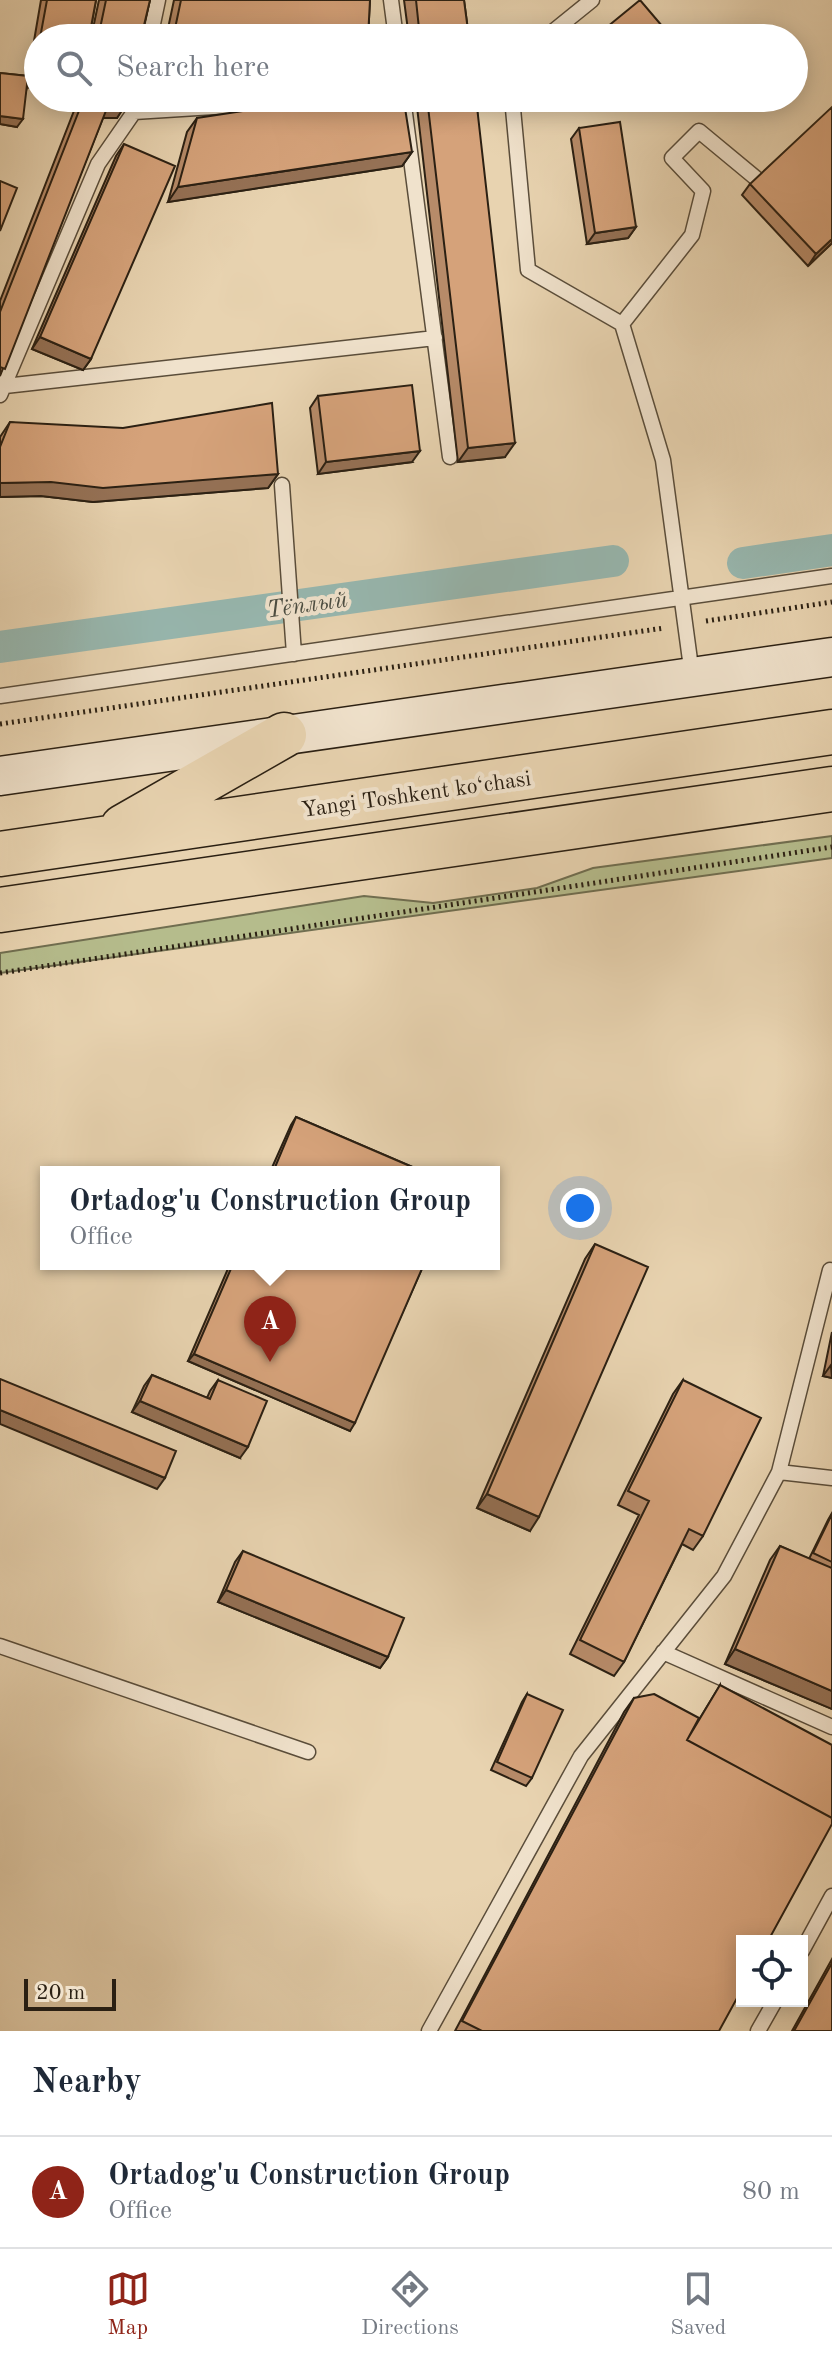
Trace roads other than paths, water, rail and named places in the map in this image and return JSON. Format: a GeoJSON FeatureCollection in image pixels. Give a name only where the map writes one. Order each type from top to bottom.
{"type":"FeatureCollection","features":[{"type":"Feature","properties":{"kind":"highway","name":"Yangi Toshkent ko‘chasi"},"geometry":{"type":"LineString","coordinates":[[0,854],[832,732]]}},
{"type":"Feature","properties":{"kind":"highway"},"geometry":{"type":"LineString","coordinates":[[101,839],[284,735]]}},
{"type":"Feature","properties":{"kind":"highway"},"geometry":{"type":"LineString","coordinates":[[0,910],[832,789]]}},
{"type":"Feature","properties":{"kind":"main road"},"geometry":{"type":"LineString","coordinates":[[0,776],[832,657]]}},
{"type":"Feature","properties":{"kind":"lane"},"geometry":{"type":"LineString","coordinates":[[153,24],[158,0]]}},
{"type":"Feature","properties":{"kind":"lane"},"geometry":{"type":"LineString","coordinates":[[391,0],[394,24]]}},
{"type":"Feature","properties":{"kind":"lane"},"geometry":{"type":"LineString","coordinates":[[562,24],[592,0]]}},
{"type":"Feature","properties":{"kind":"lane"},"geometry":{"type":"LineString","coordinates":[[131,112],[98,164],[2,390],[435,338]]}},
{"type":"Feature","properties":{"kind":"lane"},"geometry":{"type":"LineString","coordinates":[[405,112],[450,457]]}},
{"type":"Feature","properties":{"kind":"lane"},"geometry":{"type":"LineString","coordinates":[[513,112],[528,270],[622,324],[663,460],[693,677]]}},
{"type":"Feature","properties":{"kind":"lane"},"geometry":{"type":"LineString","coordinates":[[622,324],[692,235],[703,191],[672,158],[699,131],[784,202]]}},
{"type":"Feature","properties":{"kind":"lane"},"geometry":{"type":"LineString","coordinates":[[282,485],[294,654]]}},
{"type":"Feature","properties":{"kind":"lane"},"geometry":{"type":"LineString","coordinates":[[0,696],[832,576]]}},
{"type":"Feature","properties":{"kind":"lane"},"geometry":{"type":"LineString","coordinates":[[429,2031],[581,1756],[724,1576],[779,1472],[830,1270]]}},
{"type":"Feature","properties":{"kind":"lane"},"geometry":{"type":"LineString","coordinates":[[779,1472],[832,1478]]}},
{"type":"Feature","properties":{"kind":"lane"},"geometry":{"type":"LineString","coordinates":[[0,1646],[308,1752]]}},
{"type":"Feature","properties":{"kind":"lane"},"geometry":{"type":"LineString","coordinates":[[663,1652],[832,1727]]}},
{"type":"Feature","properties":{"kind":"lane"},"geometry":{"type":"LineString","coordinates":[[808,1940],[832,1896]]}},
{"type":"Feature","properties":{"kind":"lane"},"geometry":{"type":"LineString","coordinates":[[758,2031],[772,2007]]}},
{"type":"Feature","properties":{"kind":"waterway","name":"Тёплый"},"geometry":{"type":"LineString","coordinates":[[743,563],[832,550]]}},
{"type":"Feature","properties":{"kind":"waterway","name":"Тёплый"},"geometry":{"type":"LineString","coordinates":[[0,647],[613,561]]}},
{"type":"Feature","properties":{"kind":"place","name":"Ortadog'u Construction Group"},"geometry":{"type":"Point","coordinates":[270,1362]}}]}
